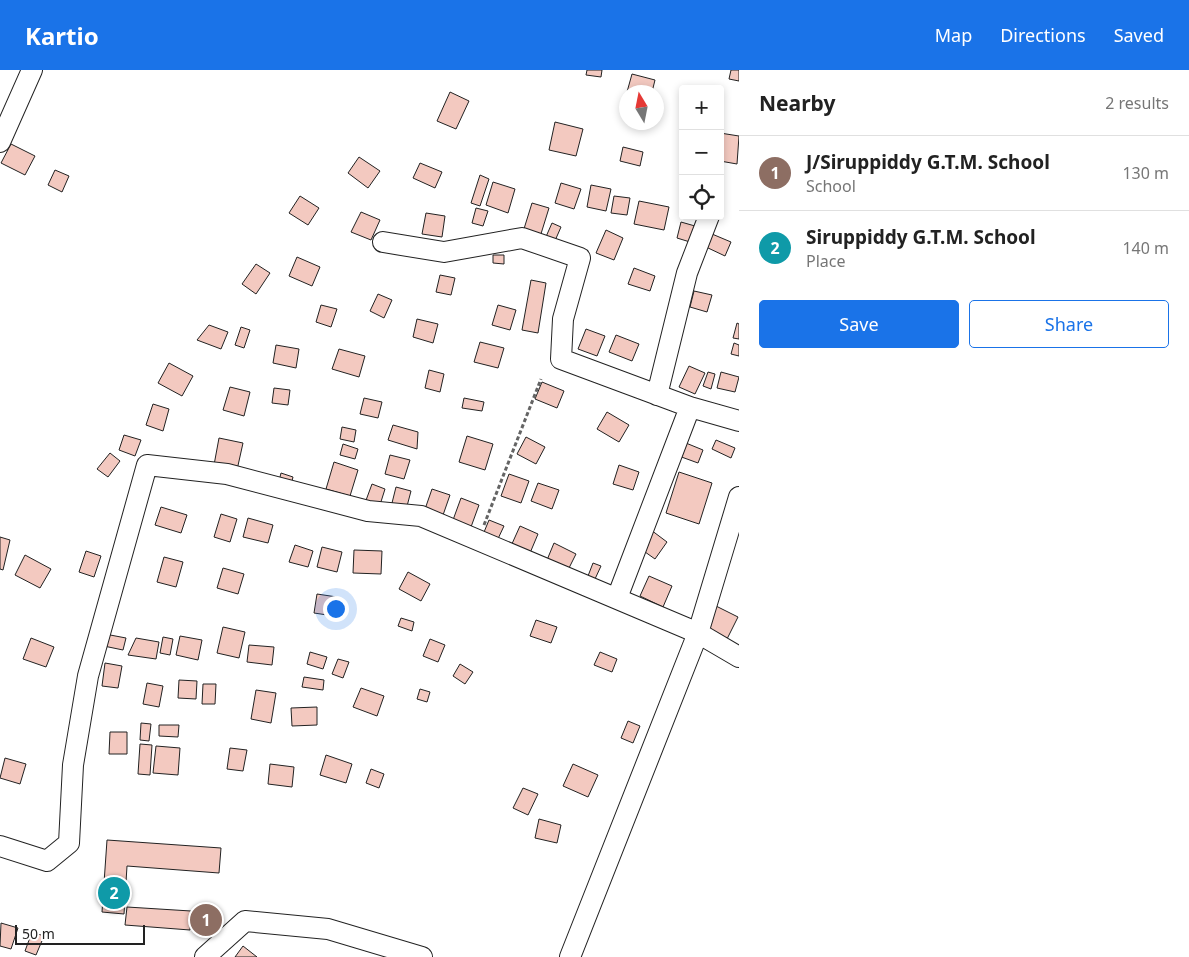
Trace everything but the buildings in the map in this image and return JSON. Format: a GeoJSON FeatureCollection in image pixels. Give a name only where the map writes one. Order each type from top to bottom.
{"type":"FeatureCollection","features":[{"type":"Feature","properties":{"kind":"street"},"geometry":{"type":"LineString","coordinates":[[0,142],[32,70]]}},
{"type":"Feature","properties":{"kind":"street"},"geometry":{"type":"LineString","coordinates":[[657,395],[687,273],[707,220]]}},
{"type":"Feature","properties":{"kind":"street"},"geometry":{"type":"LineString","coordinates":[[383,242],[444,252],[522,238],[580,258],[563,318],[561,359],[690,407],[739,421]]}},
{"type":"Feature","properties":{"kind":"street"},"geometry":{"type":"LineString","coordinates":[[617,598],[690,407]]}},
{"type":"Feature","properties":{"kind":"street"},"geometry":{"type":"LineString","coordinates":[[0,846],[47,861],[69,843],[72,765],[88,676],[147,465],[227,474],[368,511],[421,516],[698,633],[739,657]]}},
{"type":"Feature","properties":{"kind":"street"},"geometry":{"type":"LineString","coordinates":[[570,957],[698,633],[739,497]]}},
{"type":"Feature","properties":{"kind":"street"},"geometry":{"type":"LineString","coordinates":[[205,957],[245,921],[328,929],[422,957]]}},
{"type":"Feature","properties":{"kind":"path"},"geometry":{"type":"LineString","coordinates":[[479,539],[541,379]]}},
{"type":"Feature","properties":{"kind":"place","name":"Siruppiddy G.T.M. School"},"geometry":{"type":"Point","coordinates":[114,893]}},
{"type":"Feature","properties":{"kind":"place","name":"J/Siruppiddy G.T.M. School"},"geometry":{"type":"Point","coordinates":[206,920]}}]}
